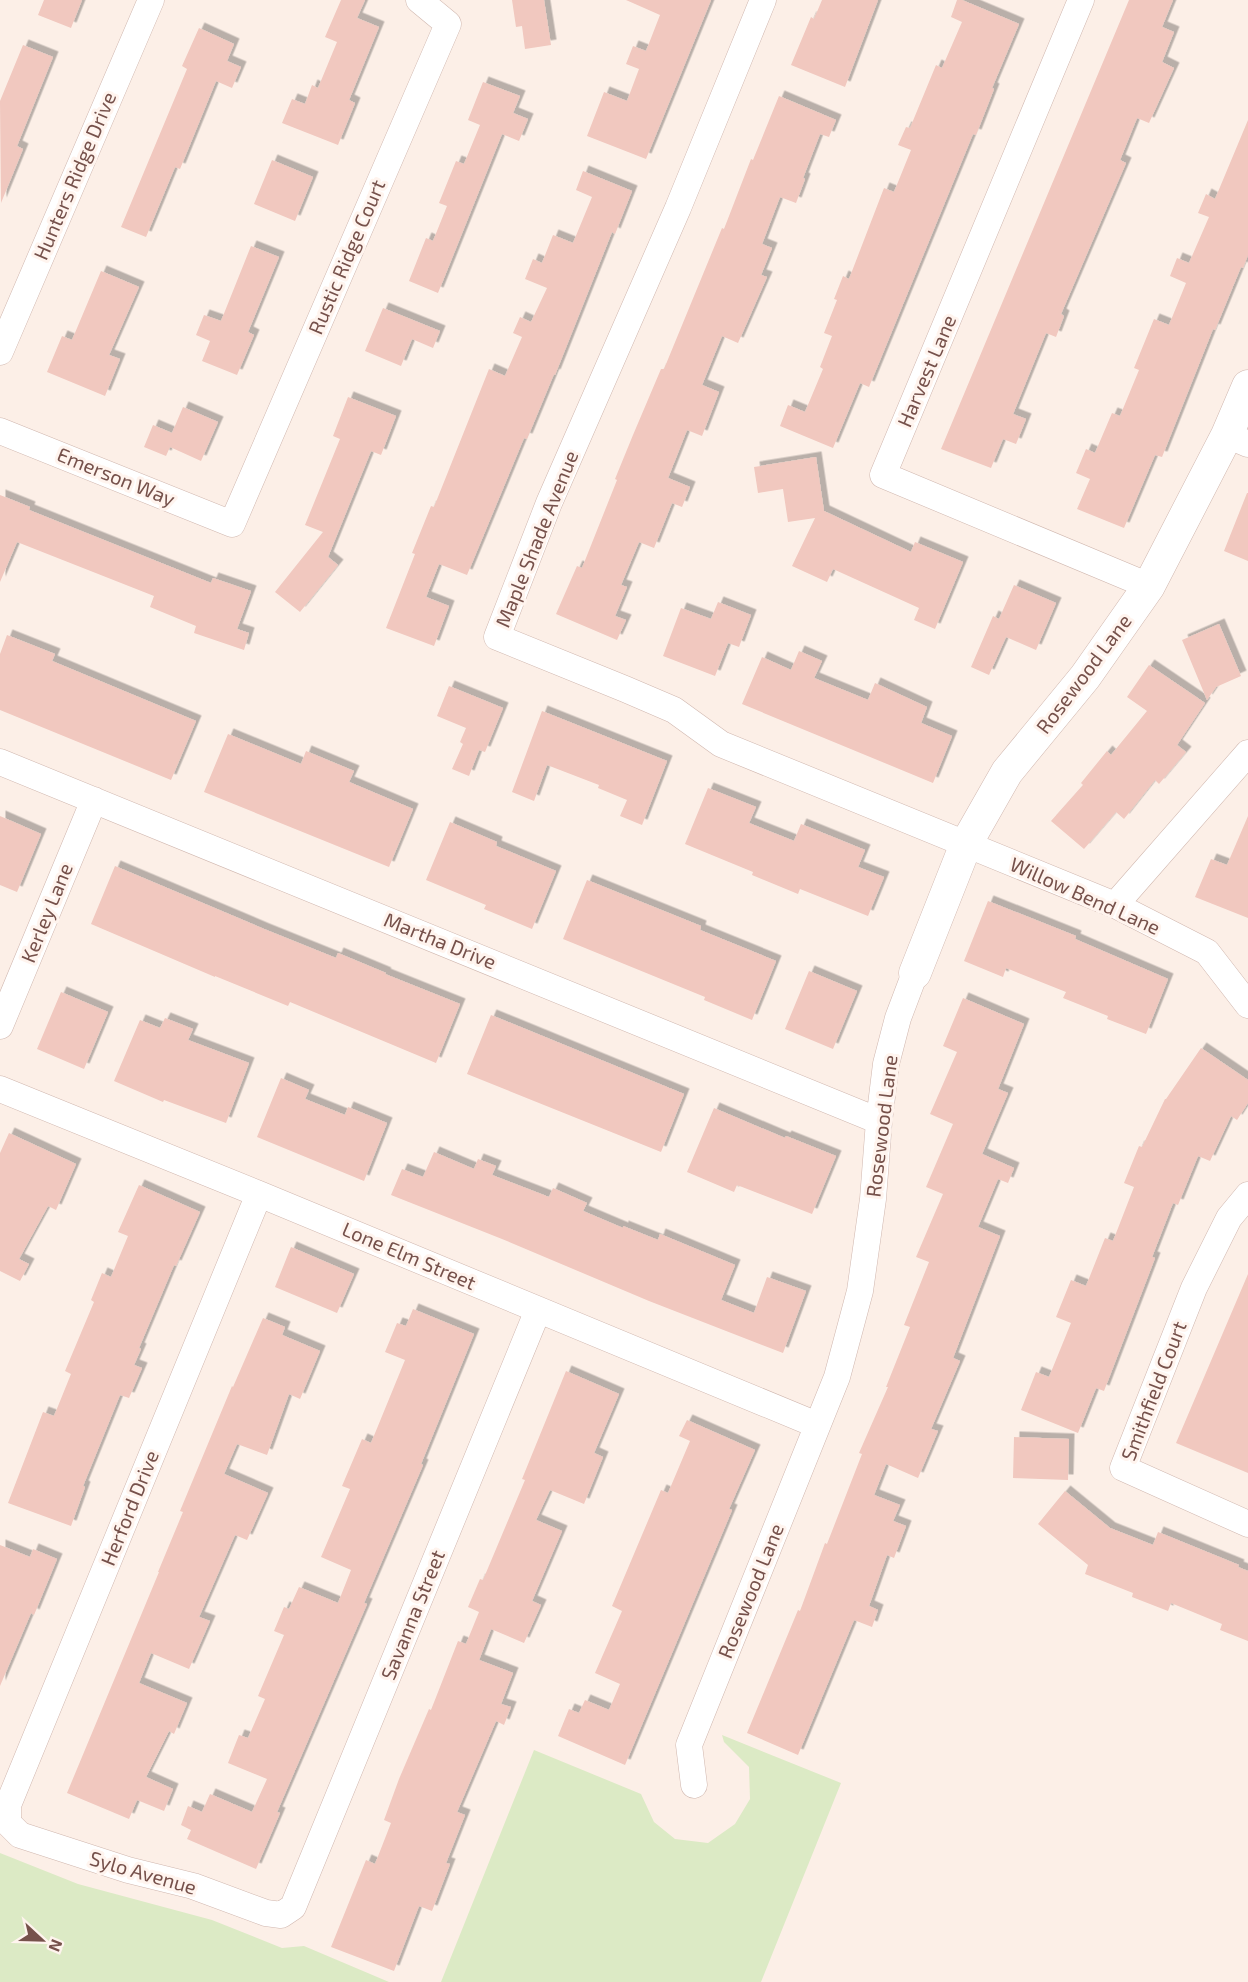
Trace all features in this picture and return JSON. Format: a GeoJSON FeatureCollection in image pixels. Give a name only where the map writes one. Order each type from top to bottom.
{"type":"FeatureCollection","features":[{"type":"Feature","properties":{"kind":"street","name":"Hunters Ridge Drive"},"geometry":{"type":"LineString","coordinates":[[0,352],[151,0]]}},
{"type":"Feature","properties":{"kind":"street","name":"Rustic Ridge Court"},"geometry":{"type":"LineString","coordinates":[[232,524],[448,24],[419,0]]}},
{"type":"Feature","properties":{"kind":"street","name":"Maple Shade Avenue"},"geometry":{"type":"LineString","coordinates":[[763,0],[678,208],[549,503],[497,637],[626,688],[674,710],[721,744],[966,844]]}},
{"type":"Feature","properties":{"kind":"street","name":"Harvest Lane"},"geometry":{"type":"LineString","coordinates":[[1078,1],[883,476],[1149,586]]}},
{"type":"Feature","properties":{"kind":"street","name":"Rosewood Lane"},"geometry":{"type":"LineString","coordinates":[[694,1785],[689,1745],[837,1377],[860,1291],[873,1199],[886,1065],[898,1018],[966,844],[1007,772],[1085,677],[1149,586],[1238,440],[1248,386]]}},
{"type":"Feature","properties":{"kind":"street","name":"Emerson Way"},"geometry":{"type":"LineString","coordinates":[[0,431],[232,524]]}},
{"type":"Feature","properties":{"kind":"street"},"geometry":{"type":"LineString","coordinates":[[1115,905],[1248,753]]}},
{"type":"Feature","properties":{"kind":"street","name":"Martha Drive"},"geometry":{"type":"LineString","coordinates":[[0,762],[879,1121]]}},
{"type":"Feature","properties":{"kind":"street","name":"Kerley Lane"},"geometry":{"type":"LineString","coordinates":[[0,1026],[94,800]]}},
{"type":"Feature","properties":{"kind":"street","name":"Willow Bend Lane"},"geometry":{"type":"LineString","coordinates":[[966,844],[1115,905],[1206,952],[1248,1005]]}},
{"type":"Feature","properties":{"kind":"street","name":"Lone Elm Street"},"geometry":{"type":"LineString","coordinates":[[0,1089],[817,1425]]}},
{"type":"Feature","properties":{"kind":"street","name":"Herford Drive"},"geometry":{"type":"LineString","coordinates":[[8,1823],[8,1806],[259,1194]]}},
{"type":"Feature","properties":{"kind":"street","name":"Smithfield Court"},"geometry":{"type":"LineString","coordinates":[[1248,1195],[1229,1218],[1194,1288],[1123,1468],[1248,1524]]}},
{"type":"Feature","properties":{"kind":"street","name":"Savanna Street"},"geometry":{"type":"LineString","coordinates":[[281,1915],[293,1907],[538,1310]]}},
{"type":"Feature","properties":{"kind":"street","name":"Sylo Avenue"},"geometry":{"type":"LineString","coordinates":[[8,1823],[20,1835],[128,1870],[193,1886],[266,1913],[281,1915]]}},
{"type":"Feature","properties":{"kind":"green space"},"geometry":{"type":"Polygon","coordinates":[[[722,1735],[841,1783],[761,1982],[441,1982],[534,1750],[641,1794],[654,1822],[675,1839],[708,1843],[735,1824],[750,1799],[749,1767],[724,1742],[722,1735]]]}},
{"type":"Feature","properties":{"kind":"green space"},"geometry":{"type":"Polygon","coordinates":[[[0,1853],[78,1884],[212,1920],[282,1948],[304,1946],[389,1982],[0,1982],[0,1853]]]}},
{"type":"Feature","properties":{"kind":"building"},"geometry":{"type":"Polygon","coordinates":[[[44,0],[82,0],[71,28],[38,15],[44,0]]]}},
{"type":"Feature","properties":{"kind":"building"},"geometry":{"type":"Polygon","coordinates":[[[341,0],[365,0],[357,18],[379,27],[349,100],[355,103],[338,145],[282,123],[292,99],[305,104],[312,85],[318,88],[337,42],[325,37],[341,0]]]}},
{"type":"Feature","properties":{"kind":"building"},"geometry":{"type":"Polygon","coordinates":[[[512,0],[544,0],[551,45],[525,49],[522,26],[516,27],[512,0]]]}},
{"type":"Feature","properties":{"kind":"building"},"geometry":{"type":"Polygon","coordinates":[[[626,0],[711,0],[646,159],[587,136],[604,92],[627,101],[639,69],[626,64],[633,46],[646,51],[660,15],[626,0]]]}},
{"type":"Feature","properties":{"kind":"building"},"geometry":{"type":"Polygon","coordinates":[[[822,0],[878,0],[845,87],[791,65],[811,17],[814,19],[822,0]]]}},
{"type":"Feature","properties":{"kind":"building"},"geometry":{"type":"Polygon","coordinates":[[[957,0],[962,0],[1019,24],[992,88],[994,89],[976,135],[973,134],[869,387],[860,383],[833,448],[780,426],[788,405],[805,412],[823,369],[820,367],[832,336],[824,333],[837,300],[834,299],[843,276],[849,279],[884,188],[894,192],[911,150],[898,145],[906,127],[910,128],[936,65],[942,68],[962,22],[951,17],[957,0]]]}},
{"type":"Feature","properties":{"kind":"building"},"geometry":{"type":"Polygon","coordinates":[[[1129,0],[1173,0],[1162,27],[1174,32],[1162,62],[1174,68],[1149,123],[1137,118],[1120,160],[1126,163],[1061,314],[1064,316],[1056,337],[1046,333],[1013,414],[1026,419],[1016,444],[1003,439],[991,468],[941,449],[1129,0]]]}},
{"type":"Feature","properties":{"kind":"building"},"geometry":{"type":"Polygon","coordinates":[[[199,28],[234,44],[227,61],[241,67],[232,88],[216,81],[180,169],[175,167],[146,237],[121,227],[187,69],[182,66],[199,28]]]}},
{"type":"Feature","properties":{"kind":"building"},"geometry":{"type":"Polygon","coordinates":[[[23,45],[53,57],[17,146],[23,149],[1,203],[0,101],[23,45]]]}},
{"type":"Feature","properties":{"kind":"building"},"geometry":{"type":"Polygon","coordinates":[[[483,82],[520,96],[513,113],[528,119],[519,141],[502,134],[438,293],[409,281],[426,238],[433,241],[447,206],[439,203],[456,161],[464,164],[480,125],[468,120],[483,82]]]}},
{"type":"Feature","properties":{"kind":"building"},"geometry":{"type":"Polygon","coordinates":[[[779,96],[836,120],[829,137],[820,134],[796,203],[780,197],[762,244],[772,248],[761,275],[767,277],[738,343],[722,336],[702,385],[719,392],[702,436],[687,430],[668,478],[690,487],[682,507],[672,503],[654,548],[639,542],[621,585],[627,587],[615,616],[626,620],[617,640],[556,614],[577,566],[582,568],[633,435],[661,369],[664,369],[779,96]]]}},
{"type":"Feature","properties":{"kind":"building"},"geometry":{"type":"Polygon","coordinates":[[[1248,120],[1248,255],[1215,330],[1213,329],[1162,457],[1155,455],[1124,528],[1077,509],[1090,479],[1076,473],[1086,449],[1095,453],[1112,413],[1120,416],[1139,370],[1134,368],[1154,319],[1169,325],[1186,283],[1170,276],[1177,258],[1189,263],[1209,217],[1198,213],[1206,194],[1215,199],[1248,120]]]}},
{"type":"Feature","properties":{"kind":"building"},"geometry":{"type":"Polygon","coordinates":[[[272,160],[313,177],[295,221],[254,204],[272,160]]]}},
{"type":"Feature","properties":{"kind":"building"},"geometry":{"type":"Polygon","coordinates":[[[583,171],[632,191],[615,234],[612,232],[555,375],[527,439],[524,438],[467,575],[439,564],[426,597],[449,606],[434,646],[386,628],[415,554],[412,553],[431,506],[434,507],[489,369],[505,376],[522,337],[513,333],[520,317],[531,322],[547,288],[525,279],[533,259],[542,263],[553,235],[573,243],[592,197],[576,190],[583,171]]]}},
{"type":"Feature","properties":{"kind":"building"},"geometry":{"type":"Polygon","coordinates":[[[251,246],[279,257],[248,332],[254,335],[237,375],[202,361],[210,341],[196,335],[204,315],[221,321],[251,246]]]}},
{"type":"Feature","properties":{"kind":"building"},"geometry":{"type":"Polygon","coordinates":[[[101,271],[139,287],[109,355],[120,359],[105,396],[47,372],[62,336],[72,340],[101,271]]]}},
{"type":"Feature","properties":{"kind":"building"},"geometry":{"type":"Polygon","coordinates":[[[383,308],[440,331],[433,348],[412,339],[401,366],[365,351],[383,308]]]}},
{"type":"Feature","properties":{"kind":"building"},"geometry":{"type":"Polygon","coordinates":[[[348,397],[396,416],[381,455],[371,451],[328,557],[338,565],[300,612],[275,592],[323,532],[305,525],[340,439],[333,436],[348,397]]]}},
{"type":"Feature","properties":{"kind":"building"},"geometry":{"type":"Polygon","coordinates":[[[183,407],[218,422],[201,461],[170,447],[166,456],[144,447],[153,425],[172,433],[183,407]]]}},
{"type":"Feature","properties":{"kind":"building"},"geometry":{"type":"Polygon","coordinates":[[[816,457],[824,511],[911,552],[915,542],[963,562],[935,629],[914,620],[919,608],[833,569],[827,582],[792,566],[815,518],[788,522],[783,489],[758,493],[754,467],[816,457]]]}},
{"type":"Feature","properties":{"kind":"building"},"geometry":{"type":"Polygon","coordinates":[[[1248,493],[1248,561],[1224,551],[1248,493]]]}},
{"type":"Feature","properties":{"kind":"building"},"geometry":{"type":"Polygon","coordinates":[[[0,495],[30,507],[29,510],[211,583],[213,578],[251,591],[237,629],[249,633],[244,650],[194,633],[196,626],[150,607],[154,596],[17,542],[0,582],[0,495]]]}},
{"type":"Feature","properties":{"kind":"building"},"geometry":{"type":"Polygon","coordinates":[[[1014,585],[1056,603],[1036,650],[1006,637],[989,675],[971,667],[993,616],[999,619],[1014,585]]]}},
{"type":"Feature","properties":{"kind":"building"},"geometry":{"type":"Polygon","coordinates":[[[718,602],[751,615],[739,647],[728,643],[715,676],[663,656],[681,608],[711,619],[718,602]]]}},
{"type":"Feature","properties":{"kind":"building"},"geometry":{"type":"Polygon","coordinates":[[[1219,624],[1241,676],[1216,687],[1207,700],[1182,640],[1219,624]]]}},
{"type":"Feature","properties":{"kind":"building"},"geometry":{"type":"Polygon","coordinates":[[[7,635],[55,654],[52,661],[196,721],[171,780],[0,710],[0,654],[7,635]]]}},
{"type":"Feature","properties":{"kind":"building"},"geometry":{"type":"Polygon","coordinates":[[[799,651],[822,661],[814,678],[868,700],[875,683],[927,707],[921,723],[952,736],[933,783],[742,704],[762,657],[791,670],[799,651]]]}},
{"type":"Feature","properties":{"kind":"building"},"geometry":{"type":"Polygon","coordinates":[[[1149,665],[1205,703],[1177,745],[1186,752],[1159,784],[1155,780],[1124,819],[1116,812],[1084,849],[1051,821],[1083,785],[1081,783],[1107,751],[1111,755],[1147,711],[1127,697],[1149,665]]]}},
{"type":"Feature","properties":{"kind":"building"},"geometry":{"type":"Polygon","coordinates":[[[449,686],[503,708],[485,752],[479,750],[469,776],[452,769],[463,744],[460,742],[466,728],[437,716],[449,686]]]}},
{"type":"Feature","properties":{"kind":"building"},"geometry":{"type":"Polygon","coordinates":[[[542,711],[667,761],[642,825],[620,816],[627,800],[598,788],[599,785],[547,765],[534,801],[512,792],[542,711]]]}},
{"type":"Feature","properties":{"kind":"building"},"geometry":{"type":"Polygon","coordinates":[[[228,734],[301,764],[306,751],[354,771],[349,782],[413,809],[389,867],[204,792],[228,734]]]}},
{"type":"Feature","properties":{"kind":"building"},"geometry":{"type":"Polygon","coordinates":[[[708,788],[756,807],[749,823],[794,841],[801,824],[865,850],[858,867],[884,877],[868,916],[800,889],[798,894],[752,875],[753,872],[685,844],[708,788]]]}},
{"type":"Feature","properties":{"kind":"building"},"geometry":{"type":"Polygon","coordinates":[[[0,816],[41,834],[17,892],[0,885],[0,816]]]}},
{"type":"Feature","properties":{"kind":"building"},"geometry":{"type":"Polygon","coordinates":[[[1248,816],[1248,918],[1195,897],[1211,859],[1227,865],[1248,816]]]}},
{"type":"Feature","properties":{"kind":"building"},"geometry":{"type":"Polygon","coordinates":[[[450,822],[497,842],[496,846],[556,871],[532,929],[484,909],[486,905],[426,880],[450,822]]]}},
{"type":"Feature","properties":{"kind":"building"},"geometry":{"type":"Polygon","coordinates":[[[115,866],[336,958],[338,953],[460,1004],[436,1063],[290,1002],[288,1006],[215,977],[91,924],[115,866]]]}},
{"type":"Feature","properties":{"kind":"building"},"geometry":{"type":"Polygon","coordinates":[[[587,880],[701,926],[700,930],[776,961],[752,1020],[704,1000],[705,997],[563,939],[587,880]]]}},
{"type":"Feature","properties":{"kind":"building"},"geometry":{"type":"Polygon","coordinates":[[[988,901],[1076,936],[1075,939],[1168,979],[1146,1034],[1063,998],[1066,992],[1006,968],[1003,977],[964,961],[988,901]]]}},
{"type":"Feature","properties":{"kind":"building"},"geometry":{"type":"Polygon","coordinates":[[[809,971],[857,991],[833,1049],[785,1029],[809,971]]]}},
{"type":"Feature","properties":{"kind":"building"},"geometry":{"type":"Polygon","coordinates":[[[61,992],[108,1012],[84,1069],[37,1049],[61,992]]]}},
{"type":"Feature","properties":{"kind":"building"},"geometry":{"type":"Polygon","coordinates":[[[963,998],[1024,1024],[998,1089],[1008,1093],[982,1154],[1014,1168],[1008,1183],[998,1179],[978,1227],[1000,1236],[953,1358],[960,1361],[931,1429],[938,1431],[918,1478],[886,1464],[874,1495],[900,1505],[893,1521],[906,1526],[894,1558],[887,1555],[869,1606],[878,1610],[872,1627],[854,1620],[798,1755],[747,1733],[798,1610],[800,1611],[825,1543],[827,1544],[862,1454],[859,1453],[888,1387],[886,1387],[910,1327],[904,1325],[929,1262],[916,1257],[943,1194],[926,1187],[953,1124],[930,1114],[957,1052],[943,1046],[963,998]]]}},
{"type":"Feature","properties":{"kind":"building"},"geometry":{"type":"Polygon","coordinates":[[[491,1015],[684,1094],[661,1152],[467,1074],[491,1015]]]}},
{"type":"Feature","properties":{"kind":"building"},"geometry":{"type":"Polygon","coordinates":[[[165,1018],[193,1029],[188,1040],[249,1063],[226,1123],[164,1100],[163,1102],[114,1081],[140,1020],[160,1028],[165,1018]]]}},
{"type":"Feature","properties":{"kind":"building"},"geometry":{"type":"Polygon","coordinates":[[[1201,1048],[1248,1080],[1248,1103],[1237,1120],[1231,1116],[1210,1161],[1198,1156],[1178,1205],[1173,1203],[1152,1257],[1155,1258],[1104,1391],[1096,1388],[1078,1433],[1021,1410],[1036,1372],[1049,1377],[1071,1323],[1056,1317],[1071,1280],[1086,1286],[1105,1238],[1113,1241],[1134,1187],[1124,1183],[1139,1146],[1142,1147],[1165,1099],[1201,1048]]]}},
{"type":"Feature","properties":{"kind":"building"},"geometry":{"type":"Polygon","coordinates":[[[281,1078],[309,1090],[305,1099],[345,1115],[348,1107],[387,1123],[364,1181],[257,1137],[281,1078]]]}},
{"type":"Feature","properties":{"kind":"building"},"geometry":{"type":"Polygon","coordinates":[[[714,1108],[785,1138],[786,1136],[836,1156],[812,1214],[737,1185],[734,1192],[687,1172],[714,1108]]]}},
{"type":"Feature","properties":{"kind":"building"},"geometry":{"type":"Polygon","coordinates":[[[9,1133],[76,1164],[56,1210],[48,1206],[19,1259],[29,1264],[20,1281],[0,1271],[0,1153],[9,1133]]]}},
{"type":"Feature","properties":{"kind":"building"},"geometry":{"type":"Polygon","coordinates":[[[434,1152],[474,1169],[478,1159],[496,1166],[492,1175],[549,1197],[553,1188],[587,1203],[583,1211],[623,1228],[623,1226],[658,1240],[660,1234],[735,1265],[721,1300],[754,1313],[767,1277],[806,1291],[783,1353],[649,1301],[391,1195],[402,1169],[423,1177],[434,1152]]]}},
{"type":"Feature","properties":{"kind":"building"},"geometry":{"type":"Polygon","coordinates":[[[139,1185],[200,1212],[176,1266],[174,1265],[139,1348],[141,1349],[134,1365],[142,1368],[129,1398],[120,1395],[83,1486],[85,1487],[71,1526],[8,1503],[43,1412],[54,1416],[71,1374],[65,1371],[94,1302],[91,1300],[102,1273],[111,1277],[128,1236],[118,1232],[139,1185]]]}},
{"type":"Feature","properties":{"kind":"building"},"geometry":{"type":"Polygon","coordinates":[[[291,1247],[354,1274],[337,1313],[275,1287],[291,1247]]]}},
{"type":"Feature","properties":{"kind":"building"},"geometry":{"type":"Polygon","coordinates":[[[1248,1274],[1248,1473],[1176,1443],[1248,1274]]]}},
{"type":"Feature","properties":{"kind":"building"},"geometry":{"type":"Polygon","coordinates":[[[413,1309],[474,1334],[421,1464],[423,1465],[364,1603],[367,1604],[277,1812],[280,1813],[256,1869],[187,1839],[191,1830],[181,1825],[188,1806],[202,1812],[210,1794],[252,1812],[267,1779],[228,1763],[239,1735],[248,1738],[265,1699],[258,1696],[284,1635],[274,1631],[284,1607],[289,1609],[299,1587],[338,1603],[351,1570],[321,1557],[350,1489],[342,1486],[362,1439],[371,1443],[405,1360],[385,1352],[397,1323],[406,1326],[413,1309]]]}},
{"type":"Feature","properties":{"kind":"building"},"geometry":{"type":"Polygon","coordinates":[[[263,1318],[285,1327],[282,1335],[320,1351],[300,1399],[289,1394],[267,1455],[237,1444],[224,1474],[268,1493],[247,1540],[235,1535],[199,1617],[210,1621],[189,1669],[151,1653],[139,1683],[187,1703],[174,1734],[169,1731],[146,1777],[173,1789],[164,1811],[137,1800],[129,1819],[67,1793],[159,1572],[183,1512],[180,1511],[263,1318]]]}},
{"type":"Feature","properties":{"kind":"building"},"geometry":{"type":"Polygon","coordinates":[[[566,1371],[619,1394],[594,1453],[603,1457],[584,1504],[550,1490],[536,1520],[562,1531],[532,1601],[541,1605],[524,1643],[491,1629],[479,1660],[513,1673],[501,1704],[511,1707],[504,1725],[496,1721],[457,1812],[465,1815],[446,1863],[450,1864],[432,1911],[419,1906],[394,1971],[331,1947],[366,1860],[375,1864],[391,1823],[384,1820],[399,1779],[429,1709],[431,1710],[458,1641],[466,1644],[479,1612],[468,1607],[480,1579],[483,1580],[525,1480],[522,1479],[566,1371]]]}},
{"type":"Feature","properties":{"kind":"building"},"geometry":{"type":"Polygon","coordinates":[[[687,1420],[755,1450],[625,1765],[558,1736],[569,1709],[579,1713],[585,1700],[609,1710],[620,1684],[595,1673],[622,1611],[612,1606],[661,1490],[668,1493],[690,1441],[679,1436],[687,1420]]]}},
{"type":"Feature","properties":{"kind":"building"},"geometry":{"type":"Polygon","coordinates":[[[1014,1437],[1069,1439],[1068,1480],[1013,1478],[1014,1437]]]}},
{"type":"Feature","properties":{"kind":"building"},"geometry":{"type":"Polygon","coordinates":[[[1065,1491],[1110,1528],[1153,1545],[1158,1532],[1239,1565],[1238,1567],[1248,1571],[1248,1641],[1220,1630],[1222,1624],[1171,1603],[1168,1611],[1132,1597],[1133,1593],[1085,1574],[1088,1565],[1038,1524],[1065,1491]]]}},
{"type":"Feature","properties":{"kind":"building"},"geometry":{"type":"Polygon","coordinates":[[[0,1545],[30,1557],[33,1549],[57,1559],[34,1615],[31,1613],[0,1686],[0,1545]]]}}]}
